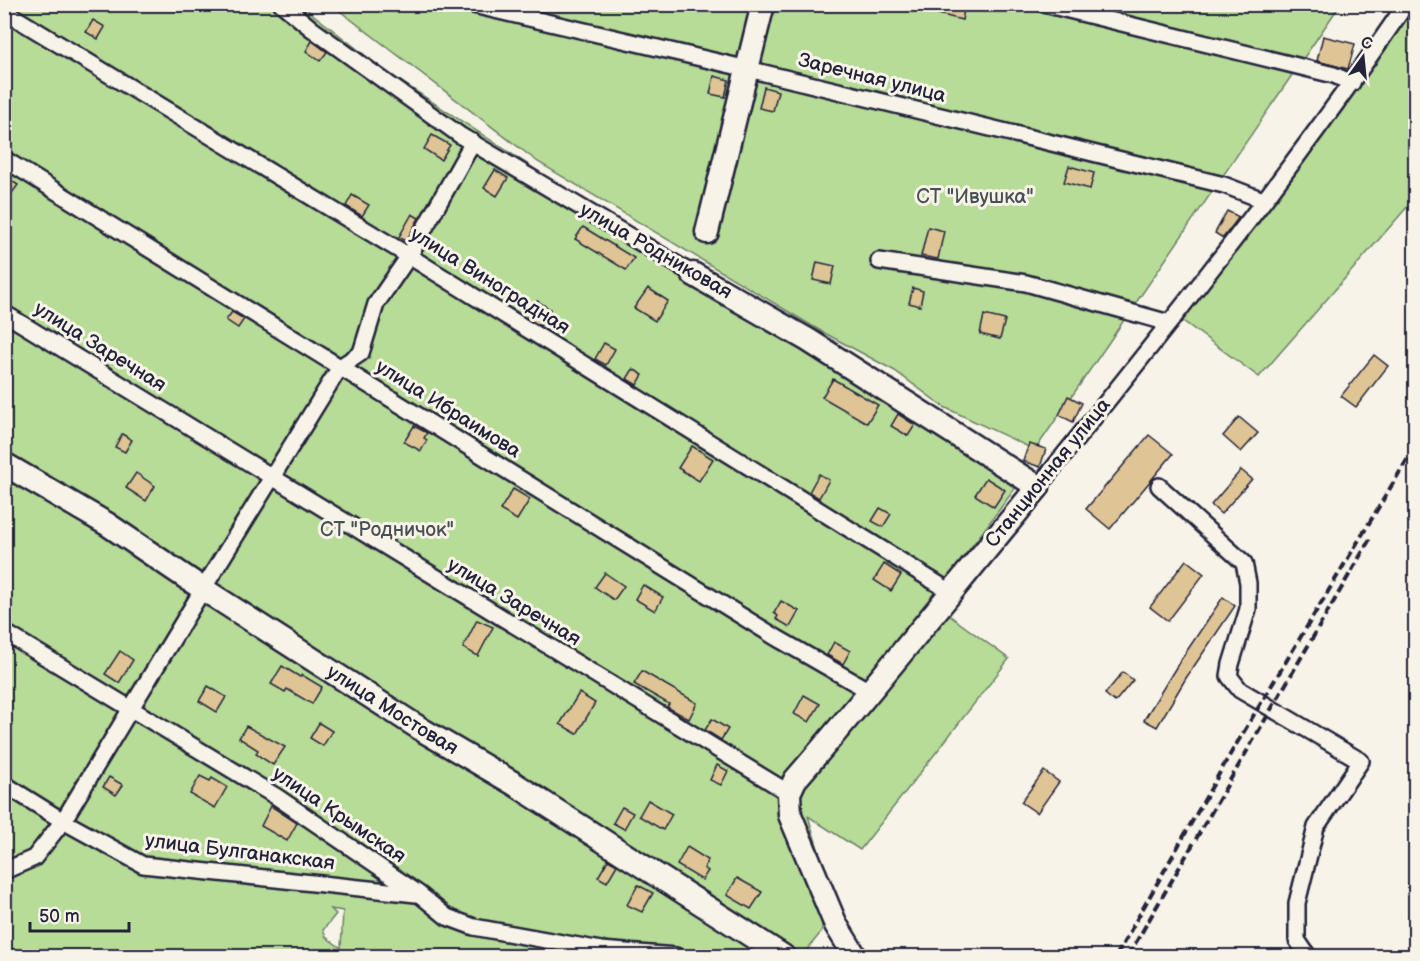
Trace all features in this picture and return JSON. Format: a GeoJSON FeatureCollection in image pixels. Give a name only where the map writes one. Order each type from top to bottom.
{"type":"FeatureCollection","features":[{"type":"Feature","properties":{"kind":"street","name":"улица Родниковая"},"geometry":{"type":"LineString","coordinates":[[282,4],[321,35],[473,142],[808,340],[1038,487]]}},
{"type":"Feature","properties":{"kind":"street","name":"Заречная улица"},"geometry":{"type":"LineString","coordinates":[[469,4],[748,69],[1224,185],[1263,200]]}},
{"type":"Feature","properties":{"kind":"street"},"geometry":{"type":"LineString","coordinates":[[707,232],[763,4]]}},
{"type":"Feature","properties":{"kind":"street"},"geometry":{"type":"LineString","coordinates":[[1044,4],[1334,75],[1352,83]]}},
{"type":"Feature","properties":{"kind":"street","name":"Станционная улица"},"geometry":{"type":"LineString","coordinates":[[789,793],[795,780],[871,693],[1169,323],[1352,83],[1406,4]]}},
{"type":"Feature","properties":{"kind":"street","name":"улица Виноградная"},"geometry":{"type":"LineString","coordinates":[[4,11],[409,256],[951,591]]}},
{"type":"Feature","properties":{"kind":"street"},"geometry":{"type":"LineString","coordinates":[[4,871],[34,858],[63,821],[340,368],[361,353],[376,304],[409,256],[473,142]]}},
{"type":"Feature","properties":{"kind":"street","name":"улица Ибраимова"},"geometry":{"type":"LineString","coordinates":[[4,159],[777,638],[871,693]]}},
{"type":"Feature","properties":{"kind":"street"},"geometry":{"type":"LineString","coordinates":[[879,261],[1026,283],[1169,323]]}},
{"type":"Feature","properties":{"kind":"street","name":"улица Заречная"},"geometry":{"type":"LineString","coordinates":[[4,313],[789,793]]}},
{"type":"Feature","properties":{"kind":"street","name":"улица Мостовая"},"geometry":{"type":"LineString","coordinates":[[4,464],[107,524],[203,589],[424,731],[513,783],[783,957]]}},
{"type":"Feature","properties":{"kind":"street"},"geometry":{"type":"LineString","coordinates":[[1159,486],[1244,563],[1248,583],[1248,609],[1229,676],[1240,690],[1361,761],[1316,827],[1297,903],[1297,940],[1308,957]]}},
{"type":"Feature","properties":{"kind":"street","name":"улица Крымская"},"geometry":{"type":"LineString","coordinates":[[4,632],[277,797],[419,894],[447,917],[474,927],[601,950],[676,957]]}},
{"type":"Feature","properties":{"kind":"street","name":"улица Булганакская"},"geometry":{"type":"LineString","coordinates":[[4,783],[63,821],[143,865],[419,894]]}},
{"type":"Feature","properties":{"kind":"street"},"geometry":{"type":"LineString","coordinates":[[789,793],[790,814],[809,862],[836,925],[855,957]]}},
{"type":"Feature","properties":{"kind":"green space","name":"СТ \"Родничок\""},"geometry":{"type":"Polygon","coordinates":[[[5,5],[301,5],[388,73],[669,257],[1020,482],[796,780],[801,795],[805,770],[946,613],[1009,659],[860,850],[808,816],[819,852],[822,931],[802,956],[5,956],[5,5]],[[331,909],[336,914],[323,930],[326,937],[341,948],[343,911],[331,909]]]}},
{"type":"Feature","properties":{"kind":"green space","name":"СТ \"Ивушка\""},"geometry":{"type":"Polygon","coordinates":[[[332,5],[1340,5],[1035,450],[944,407],[895,371],[819,330],[538,162],[332,5]]]}},
{"type":"Feature","properties":{"kind":"green space"},"geometry":{"type":"Polygon","coordinates":[[[1412,5],[1415,5],[1415,198],[1259,377],[1179,318],[1412,5]]]}},
{"type":"Feature","properties":{"kind":"building"},"geometry":{"type":"Polygon","coordinates":[[[940,4],[965,4],[962,20],[938,14],[940,4]]]}},
{"type":"Feature","properties":{"kind":"building"},"geometry":{"type":"Polygon","coordinates":[[[93,20],[105,27],[98,39],[86,32],[93,20]]]}},
{"type":"Feature","properties":{"kind":"building"},"geometry":{"type":"Polygon","coordinates":[[[1323,36],[1355,44],[1348,69],[1317,61],[1323,36]]]}},
{"type":"Feature","properties":{"kind":"building"},"geometry":{"type":"Polygon","coordinates":[[[312,41],[327,52],[320,61],[306,51],[312,41]]]}},
{"type":"Feature","properties":{"kind":"building"},"geometry":{"type":"Polygon","coordinates":[[[714,76],[729,80],[725,97],[710,94],[714,76]]]}},
{"type":"Feature","properties":{"kind":"building"},"geometry":{"type":"Polygon","coordinates":[[[764,87],[778,91],[773,111],[759,108],[764,87]]]}},
{"type":"Feature","properties":{"kind":"building"},"geometry":{"type":"Polygon","coordinates":[[[432,135],[450,145],[441,160],[424,149],[432,135]]]}},
{"type":"Feature","properties":{"kind":"building"},"geometry":{"type":"Polygon","coordinates":[[[1069,166],[1094,173],[1090,189],[1064,182],[1069,166]]]}},
{"type":"Feature","properties":{"kind":"building"},"geometry":{"type":"Polygon","coordinates":[[[495,170],[508,178],[497,196],[484,188],[495,170]]]}},
{"type":"Feature","properties":{"kind":"building"},"geometry":{"type":"Polygon","coordinates":[[[4,176],[18,185],[4,204],[4,176]]]}},
{"type":"Feature","properties":{"kind":"building"},"geometry":{"type":"Polygon","coordinates":[[[352,195],[369,205],[362,216],[346,206],[352,195]]]}},
{"type":"Feature","properties":{"kind":"building"},"geometry":{"type":"Polygon","coordinates":[[[1227,211],[1239,217],[1223,238],[1215,233],[1227,211]]]}},
{"type":"Feature","properties":{"kind":"building"},"geometry":{"type":"Polygon","coordinates":[[[412,214],[419,218],[406,241],[399,237],[412,214]]]}},
{"type":"Feature","properties":{"kind":"building"},"geometry":{"type":"Polygon","coordinates":[[[583,227],[634,258],[626,270],[575,239],[583,227]]]}},
{"type":"Feature","properties":{"kind":"building"},"geometry":{"type":"Polygon","coordinates":[[[928,227],[944,231],[938,259],[921,256],[928,227]]]}},
{"type":"Feature","properties":{"kind":"building"},"geometry":{"type":"Polygon","coordinates":[[[817,262],[835,266],[831,284],[813,280],[817,262]]]}},
{"type":"Feature","properties":{"kind":"building"},"geometry":{"type":"Polygon","coordinates":[[[648,288],[668,301],[655,321],[634,308],[648,288]]]}},
{"type":"Feature","properties":{"kind":"building"},"geometry":{"type":"Polygon","coordinates":[[[913,288],[923,291],[920,306],[909,303],[913,288]]]}},
{"type":"Feature","properties":{"kind":"building"},"geometry":{"type":"Polygon","coordinates":[[[537,301],[550,309],[540,326],[527,318],[537,301]]]}},
{"type":"Feature","properties":{"kind":"building"},"geometry":{"type":"Polygon","coordinates":[[[232,312],[244,319],[238,328],[226,320],[232,312]]]}},
{"type":"Feature","properties":{"kind":"building"},"geometry":{"type":"Polygon","coordinates":[[[984,315],[1005,320],[1000,339],[980,334],[984,315]]]}},
{"type":"Feature","properties":{"kind":"building"},"geometry":{"type":"Polygon","coordinates":[[[604,343],[615,349],[606,365],[595,359],[604,343]]]}},
{"type":"Feature","properties":{"kind":"building"},"geometry":{"type":"Polygon","coordinates":[[[1374,355],[1388,366],[1356,407],[1341,396],[1374,355]]]}},
{"type":"Feature","properties":{"kind":"building"},"geometry":{"type":"Polygon","coordinates":[[[633,369],[643,375],[637,385],[627,379],[633,369]]]}},
{"type":"Feature","properties":{"kind":"building"},"geometry":{"type":"Polygon","coordinates":[[[833,379],[878,405],[867,423],[822,397],[833,379]]]}},
{"type":"Feature","properties":{"kind":"building"},"geometry":{"type":"Polygon","coordinates":[[[1068,396],[1082,403],[1073,422],[1059,415],[1068,396]]]}},
{"type":"Feature","properties":{"kind":"building"},"geometry":{"type":"Polygon","coordinates":[[[898,414],[915,425],[908,436],[891,426],[898,414]]]}},
{"type":"Feature","properties":{"kind":"building"},"geometry":{"type":"Polygon","coordinates":[[[1239,417],[1258,433],[1241,452],[1223,436],[1239,417]]]}},
{"type":"Feature","properties":{"kind":"building"},"geometry":{"type":"Polygon","coordinates":[[[414,426],[427,433],[424,438],[427,440],[421,451],[404,442],[414,426]]]}},
{"type":"Feature","properties":{"kind":"building"},"geometry":{"type":"Polygon","coordinates":[[[122,434],[132,440],[125,452],[115,447],[122,434]]]}},
{"type":"Feature","properties":{"kind":"building"},"geometry":{"type":"Polygon","coordinates":[[[1149,435],[1173,454],[1110,529],[1086,509],[1149,435]]]}},
{"type":"Feature","properties":{"kind":"building"},"geometry":{"type":"Polygon","coordinates":[[[1029,444],[1046,449],[1040,467],[1023,461],[1029,444]]]}},
{"type":"Feature","properties":{"kind":"building"},"geometry":{"type":"Polygon","coordinates":[[[692,446],[713,459],[699,481],[678,468],[692,446]]]}},
{"type":"Feature","properties":{"kind":"building"},"geometry":{"type":"Polygon","coordinates":[[[1241,470],[1252,479],[1221,514],[1211,505],[1241,470]]]}},
{"type":"Feature","properties":{"kind":"building"},"geometry":{"type":"Polygon","coordinates":[[[136,473],[155,486],[146,501],[126,488],[136,473]]]}},
{"type":"Feature","properties":{"kind":"building"},"geometry":{"type":"Polygon","coordinates":[[[819,474],[829,480],[819,498],[809,492],[819,474]]]}},
{"type":"Feature","properties":{"kind":"building"},"geometry":{"type":"Polygon","coordinates":[[[986,478],[1005,490],[994,507],[975,495],[986,478]]]}},
{"type":"Feature","properties":{"kind":"building"},"geometry":{"type":"Polygon","coordinates":[[[513,489],[530,499],[517,520],[500,510],[513,489]]]}},
{"type":"Feature","properties":{"kind":"building"},"geometry":{"type":"Polygon","coordinates":[[[880,508],[891,514],[883,527],[872,521],[880,508]]]}},
{"type":"Feature","properties":{"kind":"building"},"geometry":{"type":"Polygon","coordinates":[[[1186,560],[1204,574],[1168,621],[1150,607],[1186,560]]]}},
{"type":"Feature","properties":{"kind":"building"},"geometry":{"type":"Polygon","coordinates":[[[884,564],[901,575],[891,591],[874,580],[884,564]]]}},
{"type":"Feature","properties":{"kind":"building"},"geometry":{"type":"Polygon","coordinates":[[[605,573],[624,586],[614,600],[595,587],[605,573]]]}},
{"type":"Feature","properties":{"kind":"building"},"geometry":{"type":"Polygon","coordinates":[[[643,585],[663,597],[655,611],[635,599],[643,585]]]}},
{"type":"Feature","properties":{"kind":"building"},"geometry":{"type":"Polygon","coordinates":[[[1223,597],[1235,606],[1186,678],[1157,727],[1144,720],[1178,664],[1223,597]]]}},
{"type":"Feature","properties":{"kind":"building"},"geometry":{"type":"Polygon","coordinates":[[[781,601],[799,611],[790,627],[776,619],[778,616],[774,613],[781,601]]]}},
{"type":"Feature","properties":{"kind":"building"},"geometry":{"type":"Polygon","coordinates":[[[477,620],[493,627],[478,656],[463,648],[477,620]]]}},
{"type":"Feature","properties":{"kind":"building"},"geometry":{"type":"Polygon","coordinates":[[[834,642],[850,651],[843,664],[827,655],[834,642]]]}},
{"type":"Feature","properties":{"kind":"building"},"geometry":{"type":"Polygon","coordinates":[[[120,651],[133,660],[119,683],[105,674],[120,651]]]}},
{"type":"Feature","properties":{"kind":"building"},"geometry":{"type":"Polygon","coordinates":[[[282,666],[322,687],[312,704],[287,689],[285,692],[271,684],[282,666]]]}},
{"type":"Feature","properties":{"kind":"building"},"geometry":{"type":"Polygon","coordinates":[[[642,671],[697,703],[689,719],[667,707],[669,704],[634,684],[642,671]]]}},
{"type":"Feature","properties":{"kind":"building"},"geometry":{"type":"Polygon","coordinates":[[[1123,672],[1133,680],[1115,702],[1105,694],[1123,672]]]}},
{"type":"Feature","properties":{"kind":"building"},"geometry":{"type":"Polygon","coordinates":[[[208,686],[226,697],[217,712],[199,701],[208,686]]]}},
{"type":"Feature","properties":{"kind":"building"},"geometry":{"type":"Polygon","coordinates":[[[579,693],[595,703],[577,734],[560,724],[579,693]]]}},
{"type":"Feature","properties":{"kind":"building"},"geometry":{"type":"Polygon","coordinates":[[[804,695],[820,704],[809,722],[794,714],[804,695]]]}},
{"type":"Feature","properties":{"kind":"building"},"geometry":{"type":"Polygon","coordinates":[[[712,719],[728,729],[721,740],[705,730],[712,719]]]}},
{"type":"Feature","properties":{"kind":"building"},"geometry":{"type":"Polygon","coordinates":[[[319,723],[332,731],[323,746],[310,738],[319,723]]]}},
{"type":"Feature","properties":{"kind":"building"},"geometry":{"type":"Polygon","coordinates":[[[246,726],[285,747],[273,765],[256,754],[258,750],[239,738],[246,726]]]}},
{"type":"Feature","properties":{"kind":"building"},"geometry":{"type":"Polygon","coordinates":[[[717,765],[728,771],[721,785],[710,780],[717,765]]]}},
{"type":"Feature","properties":{"kind":"building"},"geometry":{"type":"Polygon","coordinates":[[[1044,771],[1059,782],[1037,813],[1021,802],[1044,771]]]}},
{"type":"Feature","properties":{"kind":"building"},"geometry":{"type":"Polygon","coordinates":[[[200,776],[210,781],[212,778],[227,787],[215,808],[190,794],[200,776]]]}},
{"type":"Feature","properties":{"kind":"building"},"geometry":{"type":"Polygon","coordinates":[[[109,777],[123,785],[116,795],[103,787],[109,777]]]}},
{"type":"Feature","properties":{"kind":"building"},"geometry":{"type":"Polygon","coordinates":[[[648,800],[672,814],[663,830],[639,816],[648,800]]]}},
{"type":"Feature","properties":{"kind":"building"},"geometry":{"type":"Polygon","coordinates":[[[271,806],[297,823],[287,841],[261,826],[271,806]]]}},
{"type":"Feature","properties":{"kind":"building"},"geometry":{"type":"Polygon","coordinates":[[[622,807],[633,813],[624,829],[613,823],[622,807]]]}},
{"type":"Feature","properties":{"kind":"building"},"geometry":{"type":"Polygon","coordinates":[[[687,847],[708,860],[704,868],[708,871],[702,880],[677,865],[687,847]]]}},
{"type":"Feature","properties":{"kind":"building"},"geometry":{"type":"Polygon","coordinates":[[[608,860],[617,865],[607,882],[598,877],[608,860]]]}},
{"type":"Feature","properties":{"kind":"building"},"geometry":{"type":"Polygon","coordinates":[[[737,878],[762,892],[751,909],[727,895],[737,878]]]}},
{"type":"Feature","properties":{"kind":"building"},"geometry":{"type":"Polygon","coordinates":[[[638,885],[653,893],[642,912],[627,905],[638,885]]]}},
{"type":"Feature","properties":{"kind":"railway"},"geometry":{"type":"LineString","coordinates":[[1116,956],[1228,758],[1416,445]]}},
{"type":"Feature","properties":{"kind":"railway"},"geometry":{"type":"LineString","coordinates":[[1128,956],[1370,539]]}}]}
